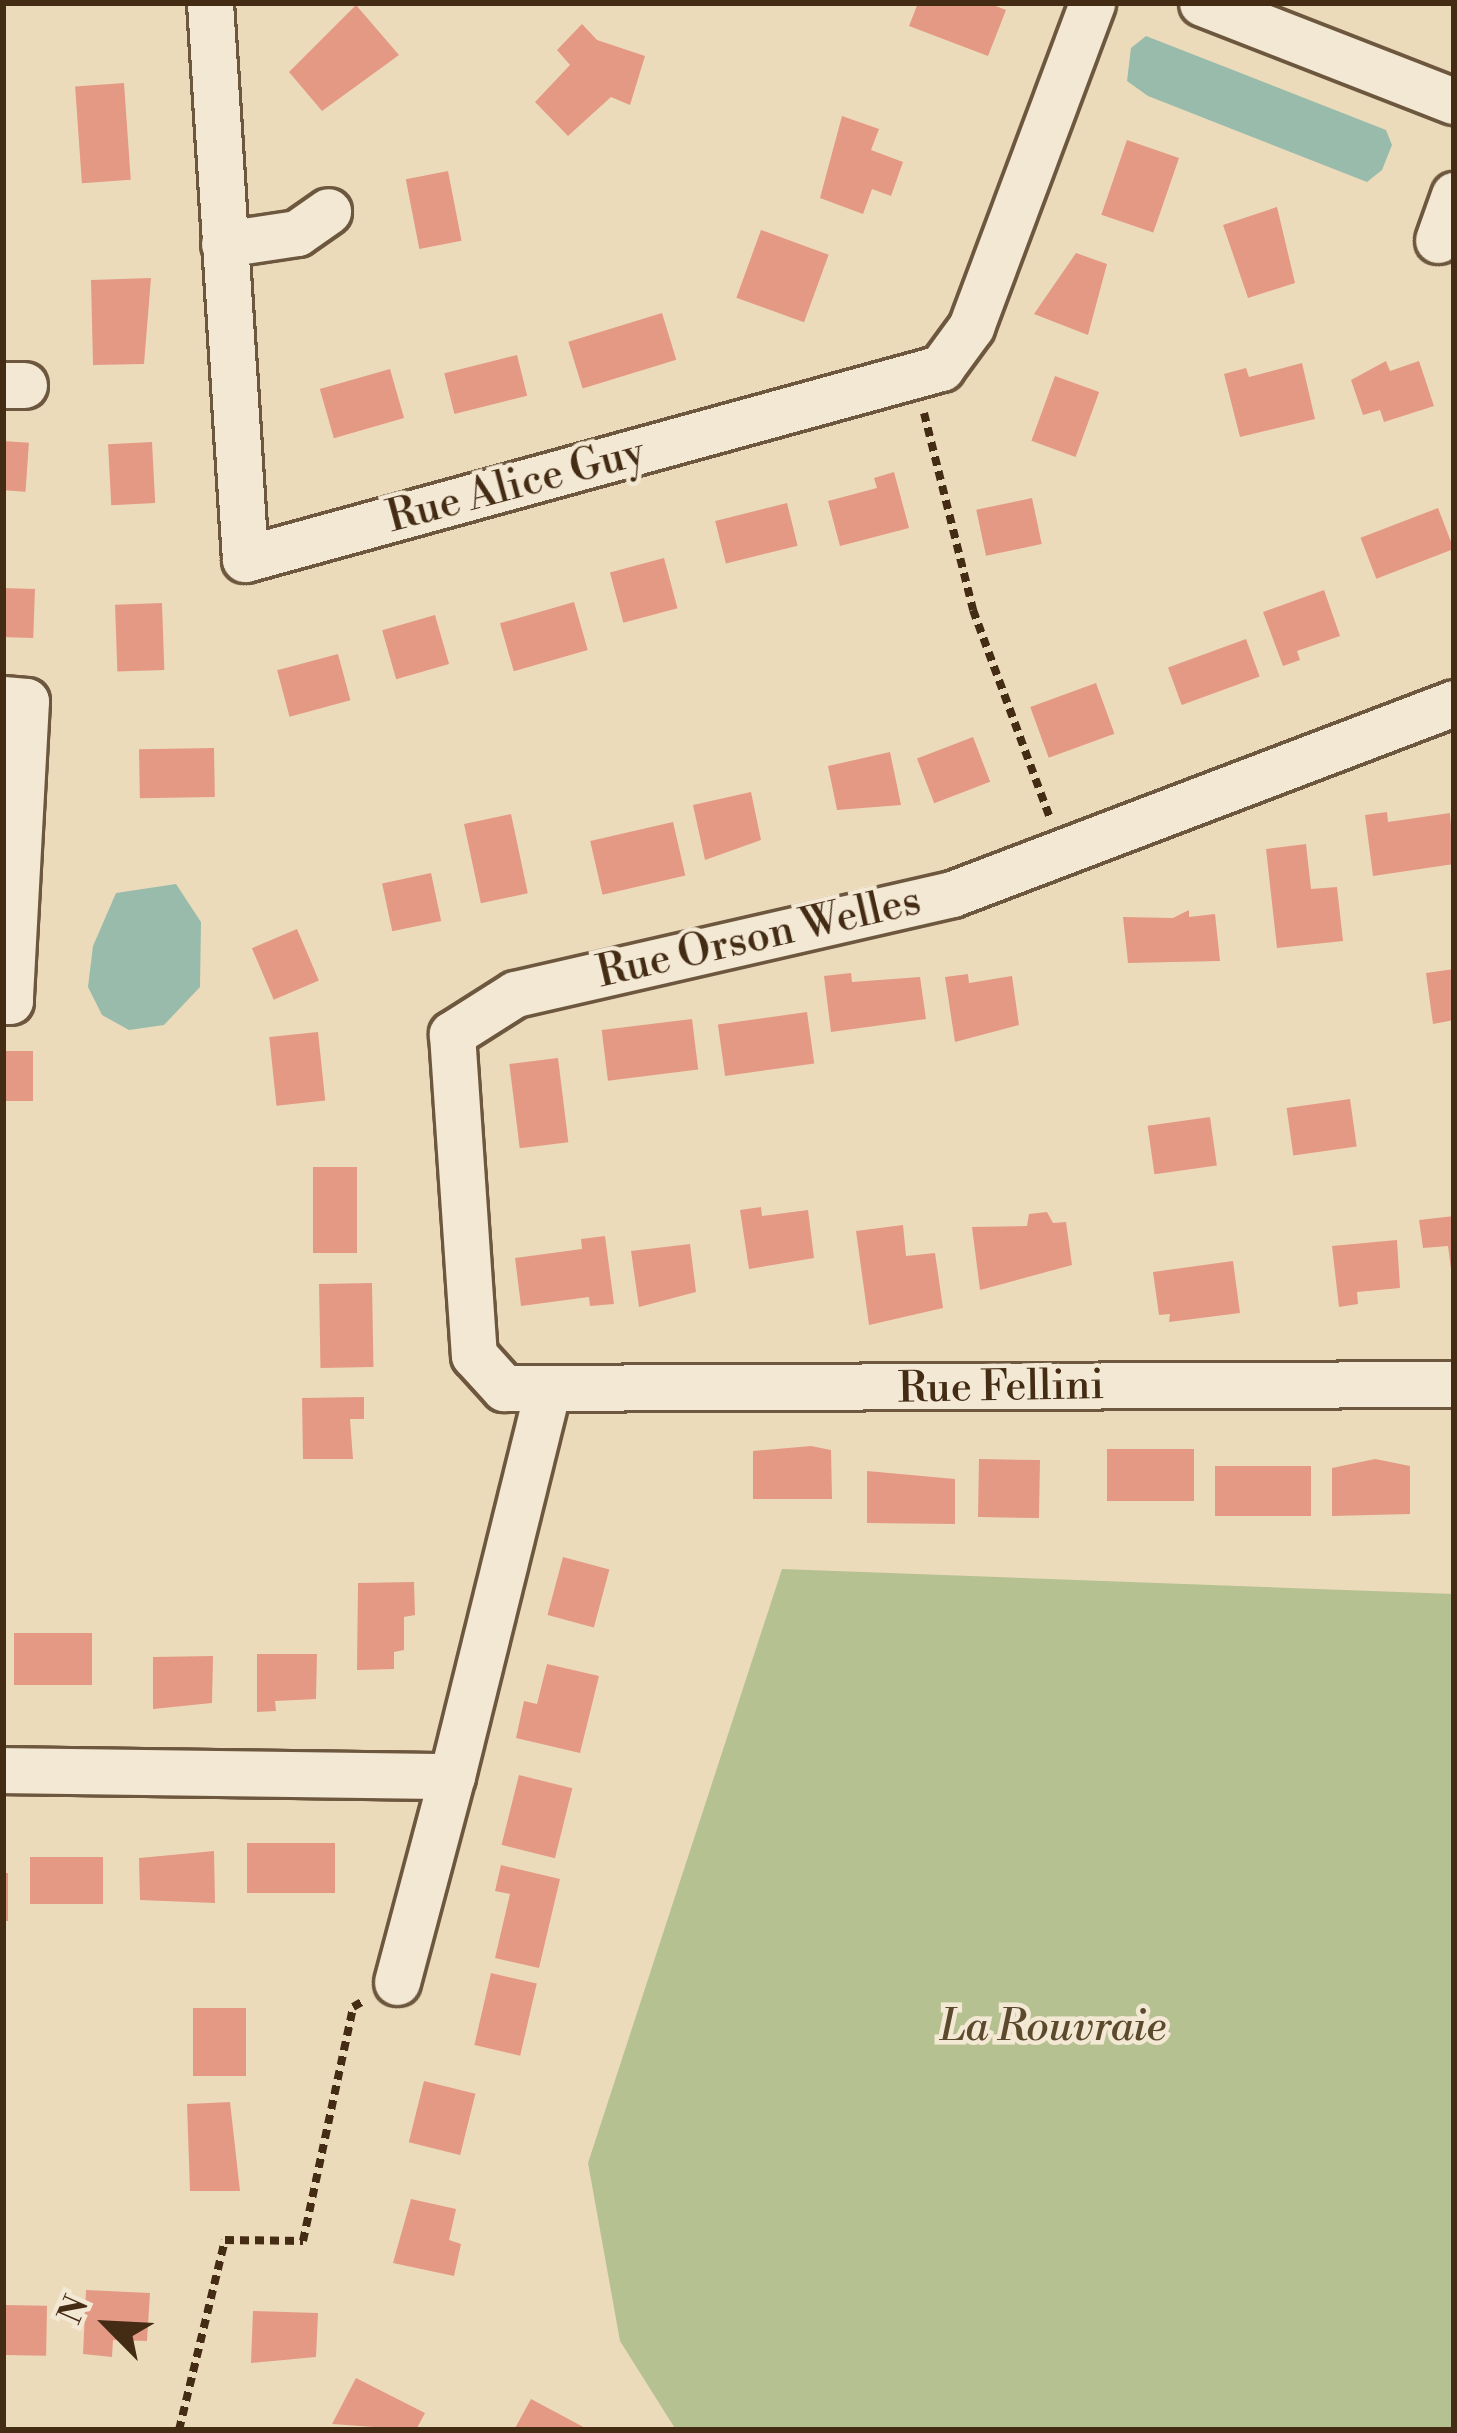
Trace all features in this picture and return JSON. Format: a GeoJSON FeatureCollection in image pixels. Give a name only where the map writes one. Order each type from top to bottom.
{"type":"FeatureCollection","features":[{"type":"Feature","properties":{"kind":"street","name":"Rue Alice Guy"},"geometry":{"type":"LineString","coordinates":[[211,3],[245,559],[916,380],[941,368],[971,327],[1092,3]]}},
{"type":"Feature","properties":{"kind":"street"},"geometry":{"type":"LineString","coordinates":[[1202,3],[1454,100]]}},
{"type":"Feature","properties":{"kind":"street"},"geometry":{"type":"LineString","coordinates":[[1438,240],[1454,195]]}},
{"type":"Feature","properties":{"kind":"street"},"geometry":{"type":"LineString","coordinates":[[224,244],[297,233],[328,211]]}},
{"type":"Feature","properties":{"kind":"street"},"geometry":{"type":"LineString","coordinates":[[3,1001],[10,1001],[14,700]]}},
{"type":"Feature","properties":{"kind":"street","name":"Rue Orson Welles"},"geometry":{"type":"LineString","coordinates":[[547,1392],[504,1388],[474,1355],[452,1034],[515,994],[952,894],[1454,703]]}},
{"type":"Feature","properties":{"kind":"street","name":"Rue Fellini"},"geometry":{"type":"LineString","coordinates":[[547,1392],[1454,1384]]}},
{"type":"Feature","properties":{"kind":"street"},"geometry":{"type":"LineString","coordinates":[[398,1982],[547,1392]]}},
{"type":"Feature","properties":{"kind":"street"},"geometry":{"type":"LineString","coordinates":[[3,1770],[452,1776]]}},
{"type":"Feature","properties":{"kind":"path"},"geometry":{"type":"LineString","coordinates":[[916,380],[973,610],[1062,851]]}},
{"type":"Feature","properties":{"kind":"path"},"geometry":{"type":"LineString","coordinates":[[179,2430],[225,2240],[303,2241],[353,2006],[398,1982]]}},
{"type":"Feature","properties":{"kind":"green space","name":"La Rouvraie"},"geometry":{"type":"Polygon","coordinates":[[[782,1569],[1454,1594],[1454,2430],[676,2430],[620,2341],[588,2163],[782,1569]]]}},
{"type":"Feature","properties":{"kind":"shaded area"},"geometry":{"type":"Polygon","coordinates":[[[1146,36],[1386,130],[1392,145],[1382,170],[1367,182],[1148,96],[1127,81],[1131,48],[1146,36]]]}},
{"type":"Feature","properties":{"kind":"shaded area"},"geometry":{"type":"Polygon","coordinates":[[[176,884],[201,922],[200,987],[164,1025],[129,1030],[102,1015],[88,987],[93,946],[116,893],[176,884]]]}},
{"type":"Feature","properties":{"kind":"building"},"geometry":{"type":"Polygon","coordinates":[[[918,3],[988,3],[1006,10],[988,56],[909,26],[918,3]]]}},
{"type":"Feature","properties":{"kind":"building"},"geometry":{"type":"Polygon","coordinates":[[[356,5],[399,55],[322,111],[289,72],[356,5]]]}},
{"type":"Feature","properties":{"kind":"building"},"geometry":{"type":"Polygon","coordinates":[[[582,24],[597,40],[645,56],[630,105],[611,97],[568,136],[535,102],[570,65],[557,50],[582,24]]]}},
{"type":"Feature","properties":{"kind":"building"},"geometry":{"type":"Polygon","coordinates":[[[124,83],[131,180],[82,183],[75,86],[124,83]]]}},
{"type":"Feature","properties":{"kind":"building"},"geometry":{"type":"Polygon","coordinates":[[[842,116],[879,129],[871,150],[903,162],[891,196],[872,189],[863,214],[820,198],[842,116]]]}},
{"type":"Feature","properties":{"kind":"building"},"geometry":{"type":"Polygon","coordinates":[[[1127,140],[1179,158],[1153,233],[1101,215],[1127,140]]]}},
{"type":"Feature","properties":{"kind":"building"},"geometry":{"type":"Polygon","coordinates":[[[448,171],[462,241],[419,249],[406,179],[448,171]]]}},
{"type":"Feature","properties":{"kind":"building"},"geometry":{"type":"Polygon","coordinates":[[[1277,207],[1295,283],[1248,298],[1223,225],[1277,207]]]}},
{"type":"Feature","properties":{"kind":"building"},"geometry":{"type":"Polygon","coordinates":[[[761,230],[829,255],[804,322],[736,298],[761,230]]]}},
{"type":"Feature","properties":{"kind":"building"},"geometry":{"type":"Polygon","coordinates":[[[1076,253],[1107,264],[1088,335],[1034,314],[1076,253]]]}},
{"type":"Feature","properties":{"kind":"building"},"geometry":{"type":"Polygon","coordinates":[[[151,278],[144,364],[93,365],[91,280],[151,278]]]}},
{"type":"Feature","properties":{"kind":"building"},"geometry":{"type":"Polygon","coordinates":[[[662,313],[676,360],[583,389],[568,342],[662,313]]]}},
{"type":"Feature","properties":{"kind":"building"},"geometry":{"type":"Polygon","coordinates":[[[517,355],[527,396],[454,414],[444,373],[517,355]]]}},
{"type":"Feature","properties":{"kind":"building"},"geometry":{"type":"Polygon","coordinates":[[[1386,361],[1390,371],[1419,361],[1434,406],[1384,422],[1380,410],[1363,415],[1351,380],[1386,361]]]}},
{"type":"Feature","properties":{"kind":"building"},"geometry":{"type":"Polygon","coordinates":[[[1302,363],[1315,419],[1240,437],[1224,374],[1246,368],[1249,377],[1302,363]]]}},
{"type":"Feature","properties":{"kind":"building"},"geometry":{"type":"Polygon","coordinates":[[[390,369],[404,418],[334,438],[320,389],[390,369]]]}},
{"type":"Feature","properties":{"kind":"building"},"geometry":{"type":"Polygon","coordinates":[[[1055,376],[1099,392],[1076,457],[1031,441],[1055,376]]]}},
{"type":"Feature","properties":{"kind":"building"},"geometry":{"type":"Polygon","coordinates":[[[3,441],[29,443],[26,492],[3,490],[3,441]]]}},
{"type":"Feature","properties":{"kind":"building"},"geometry":{"type":"Polygon","coordinates":[[[152,442],[155,503],[111,505],[108,444],[152,442]]]}},
{"type":"Feature","properties":{"kind":"building"},"geometry":{"type":"Polygon","coordinates":[[[894,472],[909,528],[840,546],[828,501],[877,488],[874,478],[894,472]]]}},
{"type":"Feature","properties":{"kind":"building"},"geometry":{"type":"Polygon","coordinates":[[[1032,498],[1042,544],[986,556],[976,510],[1032,498]]]}},
{"type":"Feature","properties":{"kind":"building"},"geometry":{"type":"Polygon","coordinates":[[[787,503],[798,546],[726,564],[715,521],[787,503]]]}},
{"type":"Feature","properties":{"kind":"building"},"geometry":{"type":"Polygon","coordinates":[[[1438,508],[1454,549],[1376,579],[1361,538],[1438,508]]]}},
{"type":"Feature","properties":{"kind":"building"},"geometry":{"type":"Polygon","coordinates":[[[664,558],[677,608],[623,623],[610,572],[664,558]]]}},
{"type":"Feature","properties":{"kind":"building"},"geometry":{"type":"Polygon","coordinates":[[[3,588],[35,589],[33,638],[3,637],[3,588]]]}},
{"type":"Feature","properties":{"kind":"building"},"geometry":{"type":"Polygon","coordinates":[[[1324,590],[1340,636],[1297,651],[1300,660],[1283,666],[1263,612],[1324,590]]]}},
{"type":"Feature","properties":{"kind":"building"},"geometry":{"type":"Polygon","coordinates":[[[574,602],[588,650],[514,671],[500,623],[574,602]]]}},
{"type":"Feature","properties":{"kind":"building"},"geometry":{"type":"Polygon","coordinates":[[[162,603],[164,670],[117,672],[115,605],[162,603]]]}},
{"type":"Feature","properties":{"kind":"building"},"geometry":{"type":"Polygon","coordinates":[[[435,615],[449,664],[396,679],[382,630],[435,615]]]}},
{"type":"Feature","properties":{"kind":"building"},"geometry":{"type":"Polygon","coordinates":[[[1246,639],[1260,677],[1182,705],[1168,667],[1246,639]]]}},
{"type":"Feature","properties":{"kind":"building"},"geometry":{"type":"Polygon","coordinates":[[[338,654],[350,700],[290,717],[277,670],[338,654]]]}},
{"type":"Feature","properties":{"kind":"building"},"geometry":{"type":"Polygon","coordinates":[[[1096,683],[1114,734],[1049,758],[1030,707],[1096,683]]]}},
{"type":"Feature","properties":{"kind":"building"},"geometry":{"type":"Polygon","coordinates":[[[973,737],[990,782],[934,803],[917,759],[973,737]]]}},
{"type":"Feature","properties":{"kind":"building"},"geometry":{"type":"Polygon","coordinates":[[[214,748],[215,797],[140,798],[139,749],[214,748]]]}},
{"type":"Feature","properties":{"kind":"building"},"geometry":{"type":"Polygon","coordinates":[[[890,752],[901,805],[837,810],[828,766],[890,752]]]}},
{"type":"Feature","properties":{"kind":"building"},"geometry":{"type":"Polygon","coordinates":[[[751,792],[761,840],[705,860],[693,805],[751,792]]]}},
{"type":"Feature","properties":{"kind":"building"},"geometry":{"type":"Polygon","coordinates":[[[1387,812],[1388,822],[1450,813],[1454,864],[1373,876],[1365,815],[1387,812]]]}},
{"type":"Feature","properties":{"kind":"building"},"geometry":{"type":"Polygon","coordinates":[[[511,814],[528,893],[481,903],[464,824],[511,814]]]}},
{"type":"Feature","properties":{"kind":"building"},"geometry":{"type":"Polygon","coordinates":[[[673,822],[685,876],[603,895],[590,841],[673,822]]]}},
{"type":"Feature","properties":{"kind":"building"},"geometry":{"type":"Polygon","coordinates":[[[1306,844],[1311,889],[1337,887],[1343,941],[1277,948],[1266,849],[1306,844]]]}},
{"type":"Feature","properties":{"kind":"building"},"geometry":{"type":"Polygon","coordinates":[[[431,873],[441,921],[392,931],[382,883],[431,873]]]}},
{"type":"Feature","properties":{"kind":"building"},"geometry":{"type":"Polygon","coordinates":[[[1189,910],[1189,917],[1215,914],[1220,961],[1128,963],[1123,917],[1173,918],[1189,910]]]}},
{"type":"Feature","properties":{"kind":"building"},"geometry":{"type":"Polygon","coordinates":[[[297,929],[319,981],[274,1000],[252,948],[297,929]]]}},
{"type":"Feature","properties":{"kind":"building"},"geometry":{"type":"Polygon","coordinates":[[[1454,969],[1454,1020],[1433,1024],[1426,973],[1454,969]]]}},
{"type":"Feature","properties":{"kind":"building"},"geometry":{"type":"Polygon","coordinates":[[[851,973],[852,982],[920,977],[926,1019],[831,1032],[824,976],[851,973]]]}},
{"type":"Feature","properties":{"kind":"building"},"geometry":{"type":"Polygon","coordinates":[[[968,974],[969,983],[1012,976],[1019,1025],[955,1042],[945,977],[968,974]]]}},
{"type":"Feature","properties":{"kind":"building"},"geometry":{"type":"Polygon","coordinates":[[[807,1012],[814,1063],[725,1076],[718,1025],[807,1012]]]}},
{"type":"Feature","properties":{"kind":"building"},"geometry":{"type":"Polygon","coordinates":[[[692,1019],[698,1070],[608,1081],[602,1030],[692,1019]]]}},
{"type":"Feature","properties":{"kind":"building"},"geometry":{"type":"Polygon","coordinates":[[[318,1032],[325,1101],[276,1106],[269,1037],[318,1032]]]}},
{"type":"Feature","properties":{"kind":"building"},"geometry":{"type":"Polygon","coordinates":[[[3,1051],[33,1051],[33,1101],[3,1101],[3,1051]]]}},
{"type":"Feature","properties":{"kind":"building"},"geometry":{"type":"Polygon","coordinates":[[[558,1058],[568,1142],[520,1148],[509,1064],[558,1058]]]}},
{"type":"Feature","properties":{"kind":"building"},"geometry":{"type":"Polygon","coordinates":[[[1350,1099],[1357,1147],[1293,1155],[1287,1108],[1350,1099]]]}},
{"type":"Feature","properties":{"kind":"building"},"geometry":{"type":"Polygon","coordinates":[[[1210,1117],[1217,1166],[1154,1174],[1148,1126],[1210,1117]]]}},
{"type":"Feature","properties":{"kind":"building"},"geometry":{"type":"Polygon","coordinates":[[[313,1167],[357,1167],[357,1253],[313,1253],[313,1167]]]}},
{"type":"Feature","properties":{"kind":"building"},"geometry":{"type":"Polygon","coordinates":[[[761,1207],[762,1216],[808,1210],[814,1258],[749,1269],[740,1210],[761,1207]]]}},
{"type":"Feature","properties":{"kind":"building"},"geometry":{"type":"Polygon","coordinates":[[[1047,1212],[1053,1223],[1066,1222],[1072,1265],[980,1290],[972,1227],[1027,1226],[1029,1214],[1047,1212]]]}},
{"type":"Feature","properties":{"kind":"building"},"geometry":{"type":"Polygon","coordinates":[[[1454,1216],[1451,1269],[1448,1246],[1423,1248],[1419,1220],[1454,1216]]]}},
{"type":"Feature","properties":{"kind":"building"},"geometry":{"type":"Polygon","coordinates":[[[903,1225],[906,1256],[935,1253],[943,1308],[869,1325],[856,1231],[903,1225]]]}},
{"type":"Feature","properties":{"kind":"building"},"geometry":{"type":"Polygon","coordinates":[[[605,1236],[614,1304],[590,1306],[589,1297],[521,1306],[515,1258],[582,1249],[581,1239],[605,1236]]]}},
{"type":"Feature","properties":{"kind":"building"},"geometry":{"type":"Polygon","coordinates":[[[1397,1240],[1400,1288],[1357,1292],[1358,1304],[1339,1307],[1332,1246],[1397,1240]]]}},
{"type":"Feature","properties":{"kind":"building"},"geometry":{"type":"Polygon","coordinates":[[[690,1244],[696,1292],[639,1307],[631,1251],[690,1244]]]}},
{"type":"Feature","properties":{"kind":"building"},"geometry":{"type":"Polygon","coordinates":[[[1233,1261],[1240,1313],[1169,1322],[1170,1314],[1159,1315],[1153,1272],[1233,1261]]]}},
{"type":"Feature","properties":{"kind":"building"},"geometry":{"type":"Polygon","coordinates":[[[372,1283],[373,1367],[320,1368],[319,1284],[372,1283]]]}},
{"type":"Feature","properties":{"kind":"building"},"geometry":{"type":"Polygon","coordinates":[[[364,1397],[364,1419],[350,1419],[353,1459],[303,1459],[302,1398],[364,1397]]]}},
{"type":"Feature","properties":{"kind":"building"},"geometry":{"type":"Polygon","coordinates":[[[811,1446],[831,1450],[832,1499],[753,1499],[753,1451],[811,1446]]]}},
{"type":"Feature","properties":{"kind":"building"},"geometry":{"type":"Polygon","coordinates":[[[1107,1449],[1194,1449],[1194,1501],[1107,1501],[1107,1449]]]}},
{"type":"Feature","properties":{"kind":"building"},"geometry":{"type":"Polygon","coordinates":[[[979,1459],[1040,1460],[1039,1518],[978,1517],[979,1459]]]}},
{"type":"Feature","properties":{"kind":"building"},"geometry":{"type":"Polygon","coordinates":[[[1375,1459],[1410,1466],[1410,1514],[1332,1516],[1332,1468],[1375,1459]]]}},
{"type":"Feature","properties":{"kind":"building"},"geometry":{"type":"Polygon","coordinates":[[[1215,1466],[1311,1466],[1311,1516],[1215,1516],[1215,1466]]]}},
{"type":"Feature","properties":{"kind":"building"},"geometry":{"type":"Polygon","coordinates":[[[867,1471],[955,1479],[955,1524],[867,1523],[867,1471]]]}},
{"type":"Feature","properties":{"kind":"building"},"geometry":{"type":"Polygon","coordinates":[[[563,1557],[609,1569],[594,1627],[547,1615],[563,1557]]]}},
{"type":"Feature","properties":{"kind":"building"},"geometry":{"type":"Polygon","coordinates":[[[414,1582],[415,1615],[404,1617],[404,1650],[394,1652],[394,1669],[357,1670],[358,1583],[414,1582]]]}},
{"type":"Feature","properties":{"kind":"building"},"geometry":{"type":"Polygon","coordinates":[[[14,1633],[92,1633],[92,1685],[14,1685],[14,1633]]]}},
{"type":"Feature","properties":{"kind":"building"},"geometry":{"type":"Polygon","coordinates":[[[257,1654],[317,1654],[316,1699],[275,1701],[276,1711],[257,1712],[257,1654]]]}},
{"type":"Feature","properties":{"kind":"building"},"geometry":{"type":"Polygon","coordinates":[[[213,1656],[212,1703],[153,1709],[153,1657],[213,1656]]]}},
{"type":"Feature","properties":{"kind":"building"},"geometry":{"type":"Polygon","coordinates":[[[547,1664],[599,1676],[580,1753],[516,1738],[524,1701],[537,1704],[547,1664]]]}},
{"type":"Feature","properties":{"kind":"building"},"geometry":{"type":"Polygon","coordinates":[[[519,1775],[572,1788],[555,1858],[502,1845],[519,1775]]]}},
{"type":"Feature","properties":{"kind":"building"},"geometry":{"type":"Polygon","coordinates":[[[247,1843],[335,1843],[335,1893],[247,1893],[247,1843]]]}},
{"type":"Feature","properties":{"kind":"building"},"geometry":{"type":"Polygon","coordinates":[[[214,1851],[215,1903],[140,1900],[139,1858],[214,1851]]]}},
{"type":"Feature","properties":{"kind":"building"},"geometry":{"type":"Polygon","coordinates":[[[30,1857],[103,1857],[103,1904],[30,1904],[30,1857]]]}},
{"type":"Feature","properties":{"kind":"building"},"geometry":{"type":"Polygon","coordinates":[[[501,1865],[560,1879],[539,1968],[495,1958],[510,1894],[495,1891],[501,1865]]]}},
{"type":"Feature","properties":{"kind":"building"},"geometry":{"type":"Polygon","coordinates":[[[3,1873],[8,1873],[8,1921],[3,1921],[3,1873]]]}},
{"type":"Feature","properties":{"kind":"building"},"geometry":{"type":"Polygon","coordinates":[[[491,1973],[537,1984],[520,2056],[474,2045],[491,1973]]]}},
{"type":"Feature","properties":{"kind":"building"},"geometry":{"type":"Polygon","coordinates":[[[193,2008],[246,2008],[246,2076],[193,2076],[193,2008]]]}},
{"type":"Feature","properties":{"kind":"building"},"geometry":{"type":"Polygon","coordinates":[[[424,2081],[475,2094],[460,2155],[409,2142],[424,2081]]]}},
{"type":"Feature","properties":{"kind":"building"},"geometry":{"type":"Polygon","coordinates":[[[230,2102],[240,2191],[190,2191],[187,2104],[230,2102]]]}},
{"type":"Feature","properties":{"kind":"building"},"geometry":{"type":"Polygon","coordinates":[[[411,2199],[456,2209],[449,2240],[461,2244],[454,2276],[393,2263],[411,2199]]]}},
{"type":"Feature","properties":{"kind":"building"},"geometry":{"type":"Polygon","coordinates":[[[86,2290],[150,2293],[147,2341],[113,2340],[112,2357],[83,2354],[86,2290]]]}},
{"type":"Feature","properties":{"kind":"building"},"geometry":{"type":"Polygon","coordinates":[[[3,2305],[47,2306],[46,2356],[3,2355],[3,2305]]]}},
{"type":"Feature","properties":{"kind":"building"},"geometry":{"type":"Polygon","coordinates":[[[253,2311],[318,2313],[316,2357],[251,2363],[253,2311]]]}},
{"type":"Feature","properties":{"kind":"building"},"geometry":{"type":"Polygon","coordinates":[[[356,2378],[425,2413],[416,2430],[332,2424],[356,2378]]]}},
{"type":"Feature","properties":{"kind":"building"},"geometry":{"type":"Polygon","coordinates":[[[531,2399],[589,2430],[514,2430],[531,2399]]]}}]}
